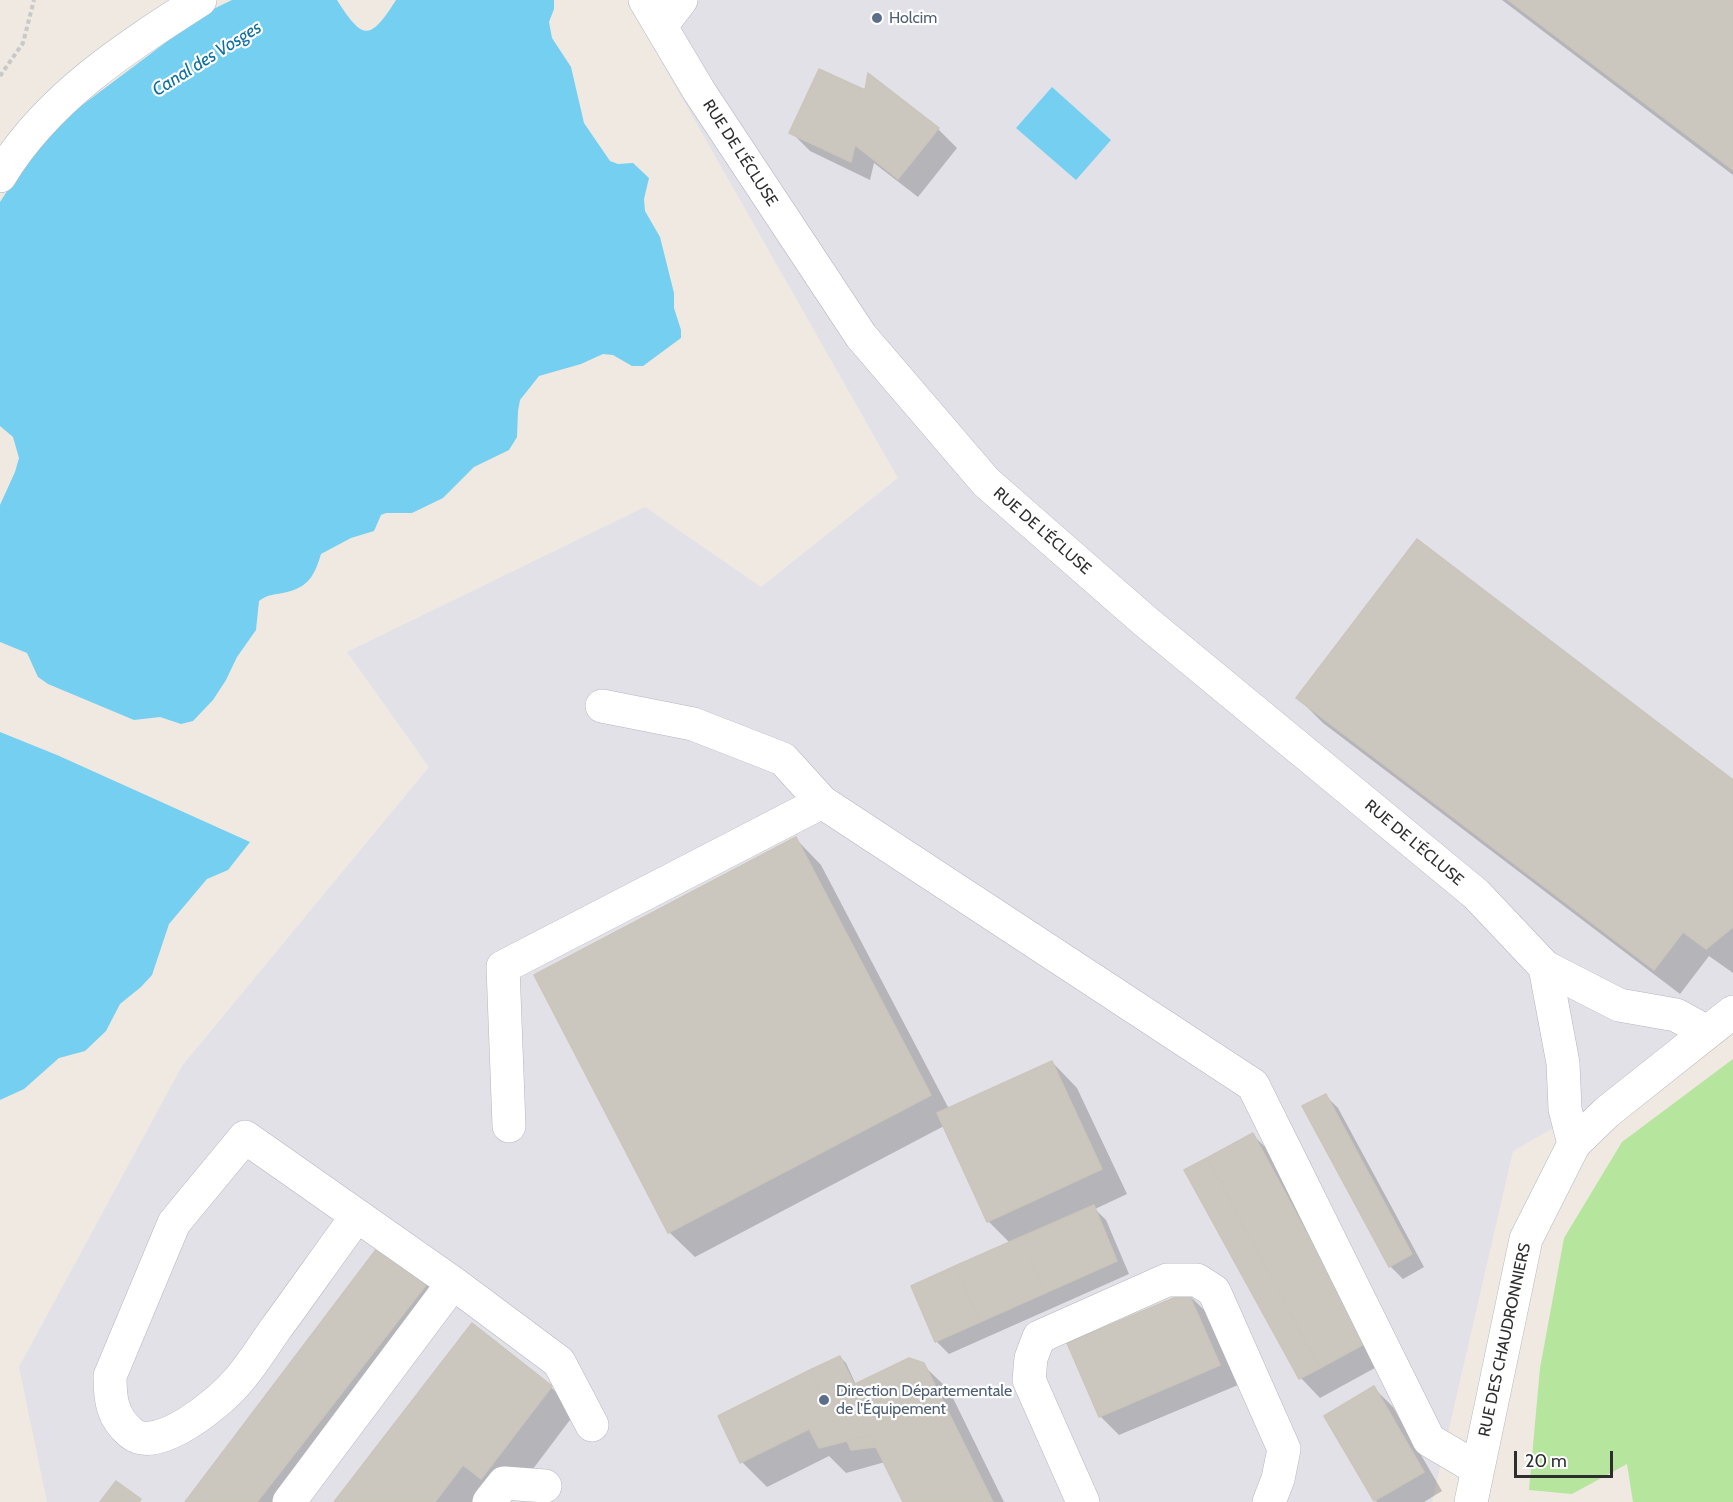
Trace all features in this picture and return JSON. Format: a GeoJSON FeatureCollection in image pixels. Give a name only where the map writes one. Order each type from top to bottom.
{"type":"FeatureCollection","features":[{"type":"Feature","properties":{"kind":"street"},"geometry":{"type":"LineString","coordinates":[[0,176],[33,131],[64,98],[116,56],[200,0]]}},
{"type":"Feature","properties":{"kind":"street"},"geometry":{"type":"LineString","coordinates":[[653,13],[681,0]]}},
{"type":"Feature","properties":{"kind":"street","name":"RUE DE L'ÉCLUSE"},"geometry":{"type":"LineString","coordinates":[[653,13],[699,91],[861,336],[986,482],[1145,621],[1476,894],[1545,967],[1619,1005],[1676,1016],[1707,1032]]}},
{"type":"Feature","properties":{"kind":"street"},"geometry":{"type":"LineString","coordinates":[[602,706],[693,724],[783,759],[822,802],[1253,1085],[1429,1440],[1478,1468]]}},
{"type":"Feature","properties":{"kind":"street"},"geometry":{"type":"LineString","coordinates":[[509,1126],[503,967],[822,802]]}},
{"type":"Feature","properties":{"kind":"street"},"geometry":{"type":"LineString","coordinates":[[1545,967],[1563,1064],[1565,1109],[1574,1144]]}},
{"type":"Feature","properties":{"kind":"street","name":"RUE DES CHAUDRONNIERS"},"geometry":{"type":"LineString","coordinates":[[1471,1502],[1526,1239],[1574,1144],[1607,1112],[1733,1012]]}},
{"type":"Feature","properties":{"kind":"street"},"geometry":{"type":"LineString","coordinates":[[357,1216],[236,1384],[195,1419],[171,1432],[150,1439],[134,1436],[120,1422],[110,1399],[110,1376],[174,1223],[245,1137],[453,1283],[559,1362],[592,1425]]}},
{"type":"Feature","properties":{"kind":"street"},"geometry":{"type":"LineString","coordinates":[[1083,1502],[1029,1380],[1031,1358],[1039,1337],[1167,1280],[1197,1280],[1214,1291],[1284,1449],[1278,1479],[1269,1502]]}},
{"type":"Feature","properties":{"kind":"street"},"geometry":{"type":"LineString","coordinates":[[289,1502],[453,1283]]}},
{"type":"Feature","properties":{"kind":"street"},"geometry":{"type":"LineString","coordinates":[[489,1502],[504,1484],[545,1486]]}},
{"type":"Feature","properties":{"kind":"path"},"geometry":{"type":"LineString","coordinates":[[0,76],[23,43],[34,0]]}},
{"type":"Feature","properties":{"kind":"shaded area"},"geometry":{"type":"Polygon","coordinates":[[[642,0],[1733,0],[1733,1026],[1513,1151],[1432,1502],[47,1502],[19,1367],[182,1066],[429,767],[347,652],[645,507],[761,587],[898,478],[644,31],[642,0]]]}},
{"type":"Feature","properties":{"kind":"green space"},"geometry":{"type":"Polygon","coordinates":[[[1733,1059],[1733,1502],[1633,1502],[1627,1464],[1572,1494],[1529,1490],[1540,1368],[1564,1238],[1622,1142],[1733,1059]]]}},
{"type":"Feature","properties":{"kind":"water","name":"Canal des Vosges"},"geometry":{"type":"Polygon","coordinates":[[[232,0],[337,0],[354,23],[366,31],[373,29],[379,23],[396,0],[554,0],[554,9],[549,22],[552,38],[571,67],[584,123],[610,161],[618,164],[633,163],[649,178],[644,199],[645,211],[660,237],[674,293],[674,308],[681,330],[681,338],[643,366],[632,366],[613,355],[603,354],[581,364],[539,376],[520,400],[517,437],[509,450],[474,467],[443,498],[412,513],[381,515],[374,531],[351,538],[321,554],[310,579],[301,587],[259,601],[256,630],[237,657],[213,700],[193,721],[181,724],[160,717],[134,720],[48,684],[38,677],[27,653],[0,642],[0,505],[19,458],[13,437],[0,426],[0,202],[26,162],[52,131],[77,109],[205,13],[232,0]]]}},
{"type":"Feature","properties":{"kind":"water"},"geometry":{"type":"Polygon","coordinates":[[[1052,87],[1111,140],[1076,180],[1016,128],[1052,87]]]}},
{"type":"Feature","properties":{"kind":"water"},"geometry":{"type":"Polygon","coordinates":[[[0,732],[57,755],[250,842],[228,870],[207,879],[169,924],[152,975],[120,1004],[106,1031],[85,1051],[59,1058],[24,1089],[0,1100],[0,732]]]}},
{"type":"Feature","properties":{"kind":"building"},"geometry":{"type":"Polygon","coordinates":[[[1508,0],[1733,0],[1733,170],[1508,0]]]}},
{"type":"Feature","properties":{"kind":"building"},"geometry":{"type":"Polygon","coordinates":[[[819,69],[865,90],[868,73],[939,128],[898,179],[855,145],[851,162],[789,133],[819,69]]]}},
{"type":"Feature","properties":{"kind":"building"},"geometry":{"type":"Polygon","coordinates":[[[1417,539],[1733,780],[1733,927],[1706,949],[1683,932],[1654,970],[1296,698],[1417,539]]]}},
{"type":"Feature","properties":{"kind":"building"},"geometry":{"type":"Polygon","coordinates":[[[796,837],[931,1095],[668,1233],[534,975],[796,837]]]}},
{"type":"Feature","properties":{"kind":"building"},"geometry":{"type":"Polygon","coordinates":[[[1052,1061],[1102,1169],[987,1222],[937,1113],[1052,1061]]]}},
{"type":"Feature","properties":{"kind":"building"},"geometry":{"type":"Polygon","coordinates":[[[1326,1094],[1412,1254],[1389,1267],[1302,1106],[1326,1094]]]}},
{"type":"Feature","properties":{"kind":"building"},"geometry":{"type":"Polygon","coordinates":[[[1253,1133],[1366,1343],[1320,1368],[1207,1158],[1253,1133]]]}},
{"type":"Feature","properties":{"kind":"building"},"geometry":{"type":"Polygon","coordinates":[[[1207,1158],[1320,1368],[1299,1379],[1184,1170],[1207,1158]]]}},
{"type":"Feature","properties":{"kind":"building"},"geometry":{"type":"Polygon","coordinates":[[[1094,1205],[1117,1261],[1045,1293],[1021,1237],[1094,1205]]]}},
{"type":"Feature","properties":{"kind":"building"},"geometry":{"type":"Polygon","coordinates":[[[1021,1237],[1045,1293],[980,1322],[955,1266],[1021,1237]]]}},
{"type":"Feature","properties":{"kind":"building"},"geometry":{"type":"Polygon","coordinates":[[[381,1243],[429,1281],[257,1502],[185,1502],[381,1243]]]}},
{"type":"Feature","properties":{"kind":"building"},"geometry":{"type":"Polygon","coordinates":[[[955,1266],[980,1322],[935,1342],[911,1286],[955,1266]]]}},
{"type":"Feature","properties":{"kind":"building"},"geometry":{"type":"Polygon","coordinates":[[[1188,1292],[1220,1365],[1099,1417],[1067,1343],[1188,1292]]]}},
{"type":"Feature","properties":{"kind":"building"},"geometry":{"type":"Polygon","coordinates":[[[472,1323],[552,1386],[481,1479],[463,1465],[435,1502],[334,1502],[472,1323]]]}},
{"type":"Feature","properties":{"kind":"building"},"geometry":{"type":"Polygon","coordinates":[[[840,1356],[854,1384],[824,1399],[810,1370],[840,1356]]]}},
{"type":"Feature","properties":{"kind":"building"},"geometry":{"type":"Polygon","coordinates":[[[909,1358],[924,1363],[993,1502],[903,1502],[870,1435],[819,1448],[809,1429],[740,1463],[718,1416],[810,1370],[824,1399],[909,1358]]]}},
{"type":"Feature","properties":{"kind":"building"},"geometry":{"type":"Polygon","coordinates":[[[1374,1386],[1424,1472],[1374,1501],[1324,1416],[1374,1386]]]}},
{"type":"Feature","properties":{"kind":"building"},"geometry":{"type":"Polygon","coordinates":[[[870,1435],[876,1447],[851,1450],[847,1441],[870,1435]]]}},
{"type":"Feature","properties":{"kind":"building"},"geometry":{"type":"Polygon","coordinates":[[[116,1481],[141,1499],[139,1502],[100,1502],[116,1481]]]}},
{"type":"Feature","properties":{"kind":"place","name":"Holcim"},"geometry":{"type":"Point","coordinates":[877,18]}},
{"type":"Feature","properties":{"kind":"place","name":"Direction Départementale de l'Équipement"},"geometry":{"type":"Point","coordinates":[824,1400]}}]}
